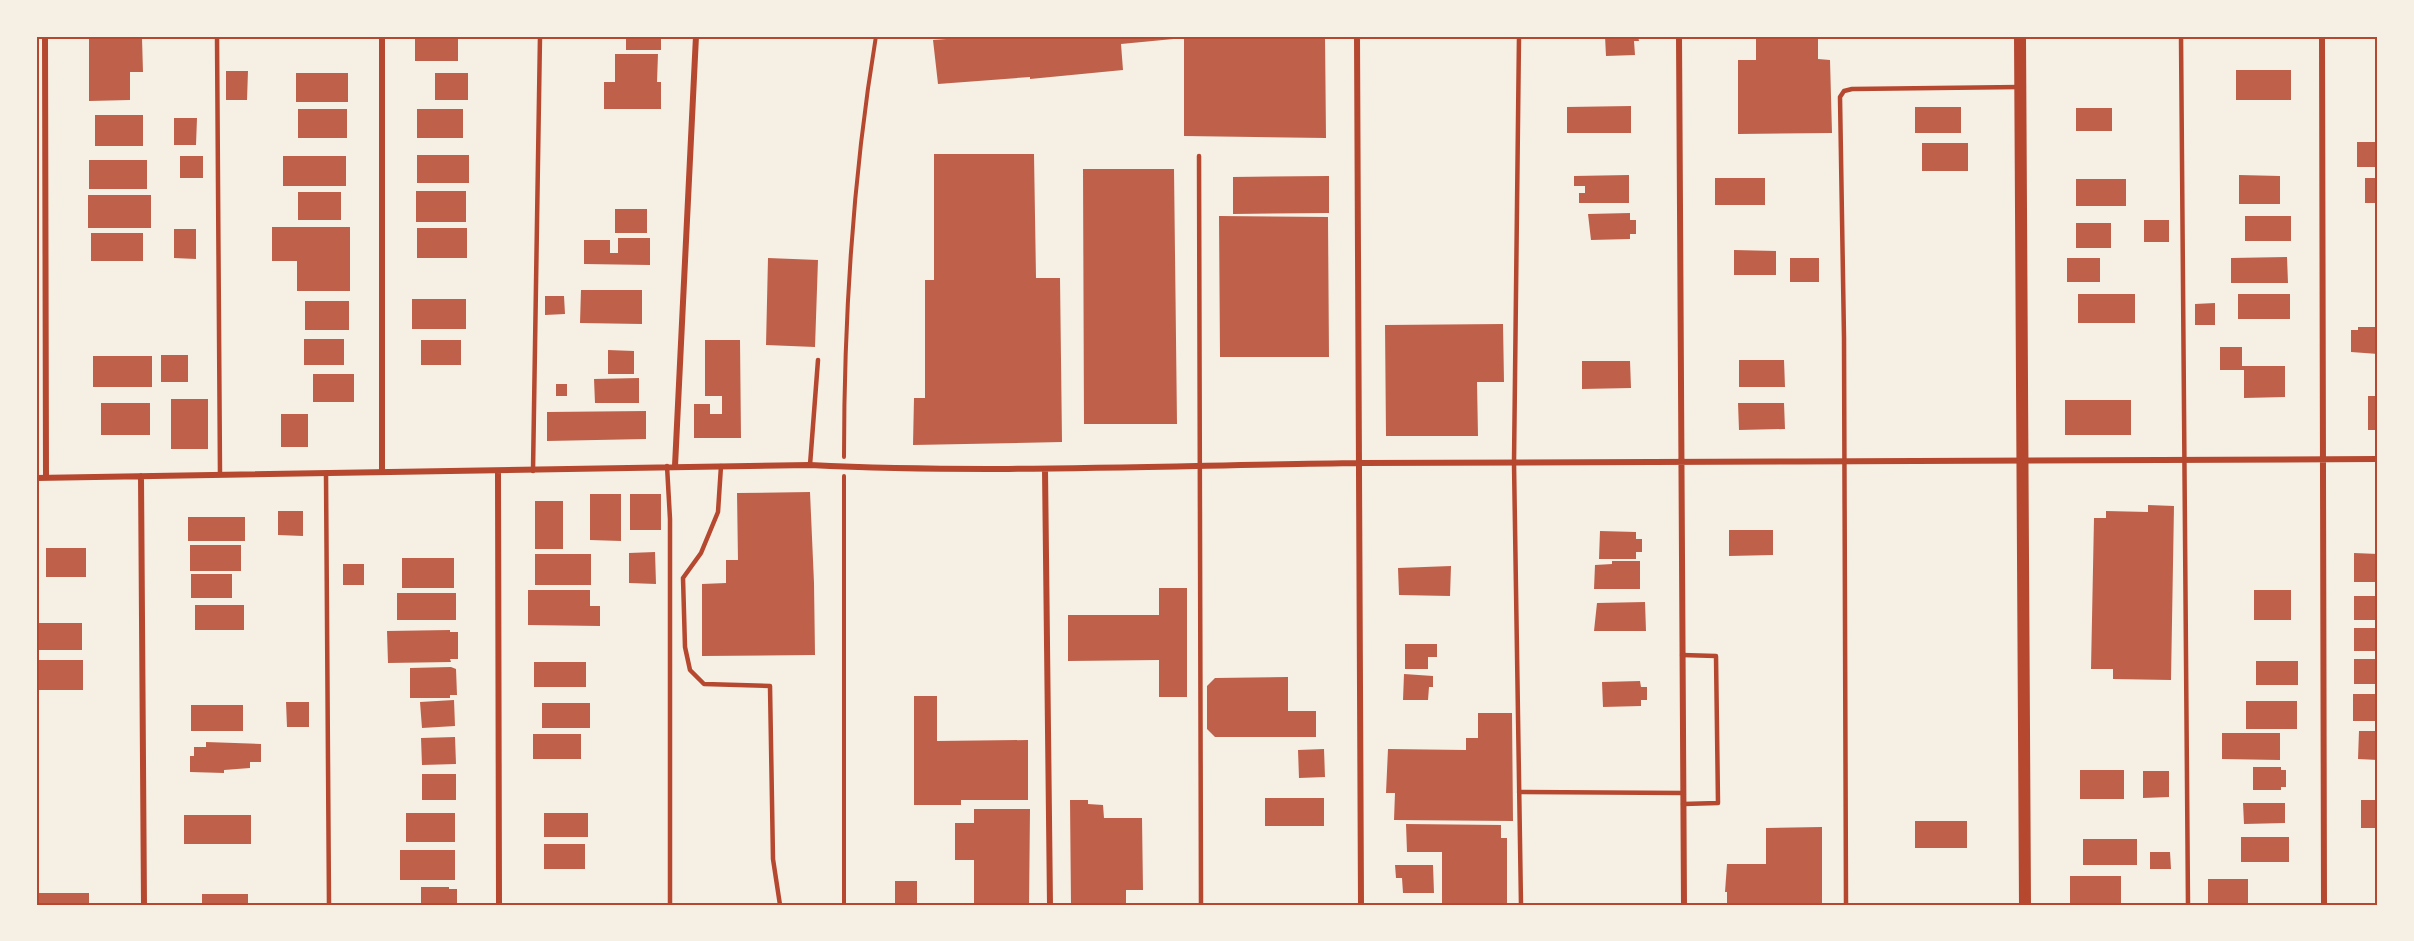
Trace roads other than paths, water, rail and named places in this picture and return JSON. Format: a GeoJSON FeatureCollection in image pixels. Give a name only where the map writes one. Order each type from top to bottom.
{"type":"FeatureCollection","features":[{"type":"Feature","properties":{"kind":"main road"},"geometry":{"type":"LineString","coordinates":[[2020,36],[2025,905]]}},
{"type":"Feature","properties":{"kind":"street"},"geometry":{"type":"LineString","coordinates":[[45,36],[46,478]]}},
{"type":"Feature","properties":{"kind":"street"},"geometry":{"type":"LineString","coordinates":[[382,36],[382,472]]}},
{"type":"Feature","properties":{"kind":"street"},"geometry":{"type":"LineString","coordinates":[[675,466],[696,36]]}},
{"type":"Feature","properties":{"kind":"street"},"geometry":{"type":"LineString","coordinates":[[1357,36],[1361,905]]}},
{"type":"Feature","properties":{"kind":"street"},"geometry":{"type":"LineString","coordinates":[[1679,36],[1684,905]]}},
{"type":"Feature","properties":{"kind":"street"},"geometry":{"type":"LineString","coordinates":[[2322,36],[2324,905]]}},
{"type":"Feature","properties":{"kind":"street"},"geometry":{"type":"LineString","coordinates":[[36,478],[498,472],[667,466],[810,465],[909,470],[1359,463],[2378,459]]}},
{"type":"Feature","properties":{"kind":"street"},"geometry":{"type":"LineString","coordinates":[[1045,469],[1050,905]]}},
{"type":"Feature","properties":{"kind":"street"},"geometry":{"type":"LineString","coordinates":[[498,472],[499,905]]}},
{"type":"Feature","properties":{"kind":"street"},"geometry":{"type":"LineString","coordinates":[[141,476],[144,905]]}},
{"type":"Feature","properties":{"kind":"lane"},"geometry":{"type":"LineString","coordinates":[[217,36],[220,474]]}},
{"type":"Feature","properties":{"kind":"lane"},"geometry":{"type":"LineString","coordinates":[[533,471],[540,36]]}},
{"type":"Feature","properties":{"kind":"lane"},"geometry":{"type":"LineString","coordinates":[[1519,36],[1514,463],[1521,905]]}},
{"type":"Feature","properties":{"kind":"lane"},"geometry":{"type":"LineString","coordinates":[[2181,36],[2188,905]]}},
{"type":"Feature","properties":{"kind":"lane"},"geometry":{"type":"LineString","coordinates":[[1846,905],[1840,97],[1844,91],[1852,89],[2020,87]]}},
{"type":"Feature","properties":{"kind":"lane"},"geometry":{"type":"LineString","coordinates":[[1199,156],[1201,905]]}},
{"type":"Feature","properties":{"kind":"lane"},"geometry":{"type":"LineString","coordinates":[[810,465],[818,360]]}},
{"type":"Feature","properties":{"kind":"lane"},"geometry":{"type":"LineString","coordinates":[[667,466],[670,519],[670,905]]}},
{"type":"Feature","properties":{"kind":"lane"},"geometry":{"type":"LineString","coordinates":[[722,466],[718,512],[702,554],[683,578],[685,647],[690,670],[704,684],[770,686],[773,859],[780,905]]}},
{"type":"Feature","properties":{"kind":"lane"},"geometry":{"type":"LineString","coordinates":[[327,473],[329,905]]}},
{"type":"Feature","properties":{"kind":"lane"},"geometry":{"type":"LineString","coordinates":[[1682,655],[1716,656],[1719,802],[1683,804]]}},
{"type":"Feature","properties":{"kind":"lane"},"geometry":{"type":"LineString","coordinates":[[1519,792],[1683,793]]}}]}
